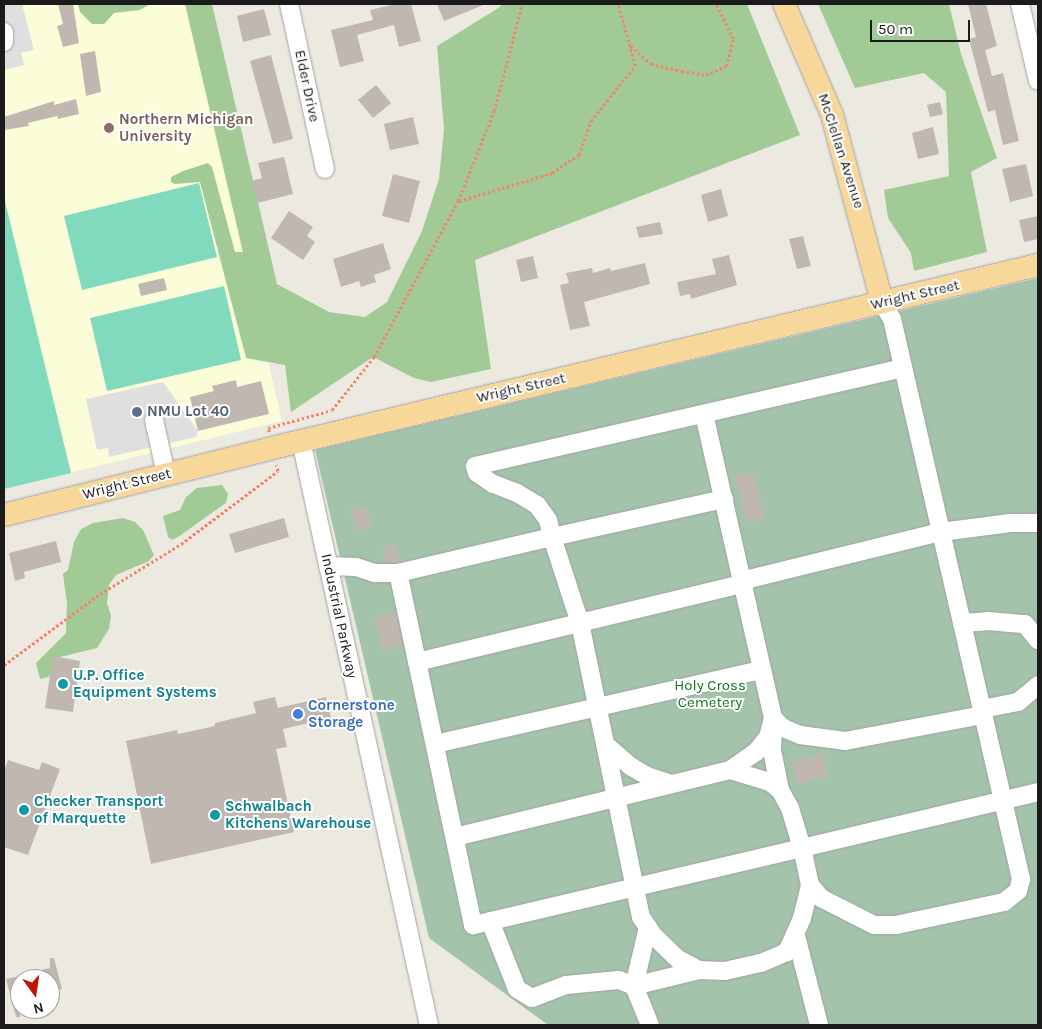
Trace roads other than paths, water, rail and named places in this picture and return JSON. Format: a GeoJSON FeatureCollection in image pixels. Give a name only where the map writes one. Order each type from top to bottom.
{"type":"FeatureCollection","features":[{"type":"Feature","properties":{"kind":"main road","name":"McClellan Avenue"},"geometry":{"type":"LineString","coordinates":[[784,4],[832,116],[882,302]]}},
{"type":"Feature","properties":{"kind":"main road","name":"Wright Street"},"geometry":{"type":"LineString","coordinates":[[4,515],[300,441],[1038,265]]}},
{"type":"Feature","properties":{"kind":"street","name":"Elder Drive"},"geometry":{"type":"LineString","coordinates":[[289,4],[325,168]]}},
{"type":"Feature","properties":{"kind":"street"},"geometry":{"type":"LineString","coordinates":[[1020,4],[1038,81]]}},
{"type":"Feature","properties":{"kind":"street"},"geometry":{"type":"LineString","coordinates":[[4,32],[4,42]]}},
{"type":"Feature","properties":{"kind":"street"},"geometry":{"type":"LineString","coordinates":[[810,885],[821,898],[874,925],[896,925],[1004,902],[1018,891],[1021,879],[904,368],[892,319],[882,302]]}},
{"type":"Feature","properties":{"kind":"street"},"geometry":{"type":"LineString","coordinates":[[699,970],[678,959],[641,917],[637,887],[580,623],[548,520],[537,505],[517,493],[493,484],[477,473],[475,466],[904,368]]}},
{"type":"Feature","properties":{"kind":"street"},"geometry":{"type":"LineString","coordinates":[[490,921],[516,990],[532,998],[566,986],[619,980],[634,986],[699,970],[725,971],[760,963],[787,952],[796,936],[810,885],[802,848],[790,808],[780,790],[772,750],[773,718],[704,414]]}},
{"type":"Feature","properties":{"kind":"street"},"geometry":{"type":"LineString","coordinates":[[154,420],[166,474]]}},
{"type":"Feature","properties":{"kind":"street","name":"Industrial Parkway"},"geometry":{"type":"LineString","coordinates":[[300,441],[429,1025]]}},
{"type":"Feature","properties":{"kind":"street"},"geometry":{"type":"LineString","coordinates":[[328,566],[356,567],[375,573],[398,573],[552,536],[724,499]]}},
{"type":"Feature","properties":{"kind":"street"},"geometry":{"type":"LineString","coordinates":[[417,662],[743,584],[750,579],[941,532],[1010,523],[1038,523]]}},
{"type":"Feature","properties":{"kind":"street"},"geometry":{"type":"LineString","coordinates":[[398,573],[473,925],[1003,802],[1038,792]]}},
{"type":"Feature","properties":{"kind":"street"},"geometry":{"type":"LineString","coordinates":[[962,623],[988,621],[1025,624],[1038,640]]}},
{"type":"Feature","properties":{"kind":"street"},"geometry":{"type":"LineString","coordinates":[[435,744],[598,709],[762,670]]}},
{"type":"Feature","properties":{"kind":"street"},"geometry":{"type":"LineString","coordinates":[[773,718],[783,728],[800,735],[845,741],[983,712],[1018,702],[1038,685]]}},
{"type":"Feature","properties":{"kind":"street"},"geometry":{"type":"LineString","coordinates":[[455,836],[730,770],[756,752],[768,737],[773,718]]}},
{"type":"Feature","properties":{"kind":"street"},"geometry":{"type":"LineString","coordinates":[[606,745],[647,776],[671,784]]}},
{"type":"Feature","properties":{"kind":"street"},"geometry":{"type":"LineString","coordinates":[[730,770],[770,782],[780,790]]}},
{"type":"Feature","properties":{"kind":"street"},"geometry":{"type":"LineString","coordinates":[[648,927],[634,986],[650,1025]]}},
{"type":"Feature","properties":{"kind":"street"},"geometry":{"type":"LineString","coordinates":[[796,936],[819,1025]]}},
{"type":"Feature","properties":{"kind":"place","name":"Northern Michigan University"},"geometry":{"type":"Point","coordinates":[109,128]}},
{"type":"Feature","properties":{"kind":"place","name":"NMU Lot 40"},"geometry":{"type":"Point","coordinates":[137,412]}},
{"type":"Feature","properties":{"kind":"place","name":"U.P. Office Equipment Systems"},"geometry":{"type":"Point","coordinates":[63,684]}},
{"type":"Feature","properties":{"kind":"place","name":"Cornerstone Storage"},"geometry":{"type":"Point","coordinates":[298,714]}},
{"type":"Feature","properties":{"kind":"place","name":"Checker Transport of Marquette"},"geometry":{"type":"Point","coordinates":[24,810]}},
{"type":"Feature","properties":{"kind":"place","name":"Schwalbach Kitchens Warehouse"},"geometry":{"type":"Point","coordinates":[215,815]}},
{"type":"Feature","properties":{"kind":"park label","name":"Holy Cross Cemetery"},"geometry":{"type":"Point","coordinates":[710,694]}}]}
